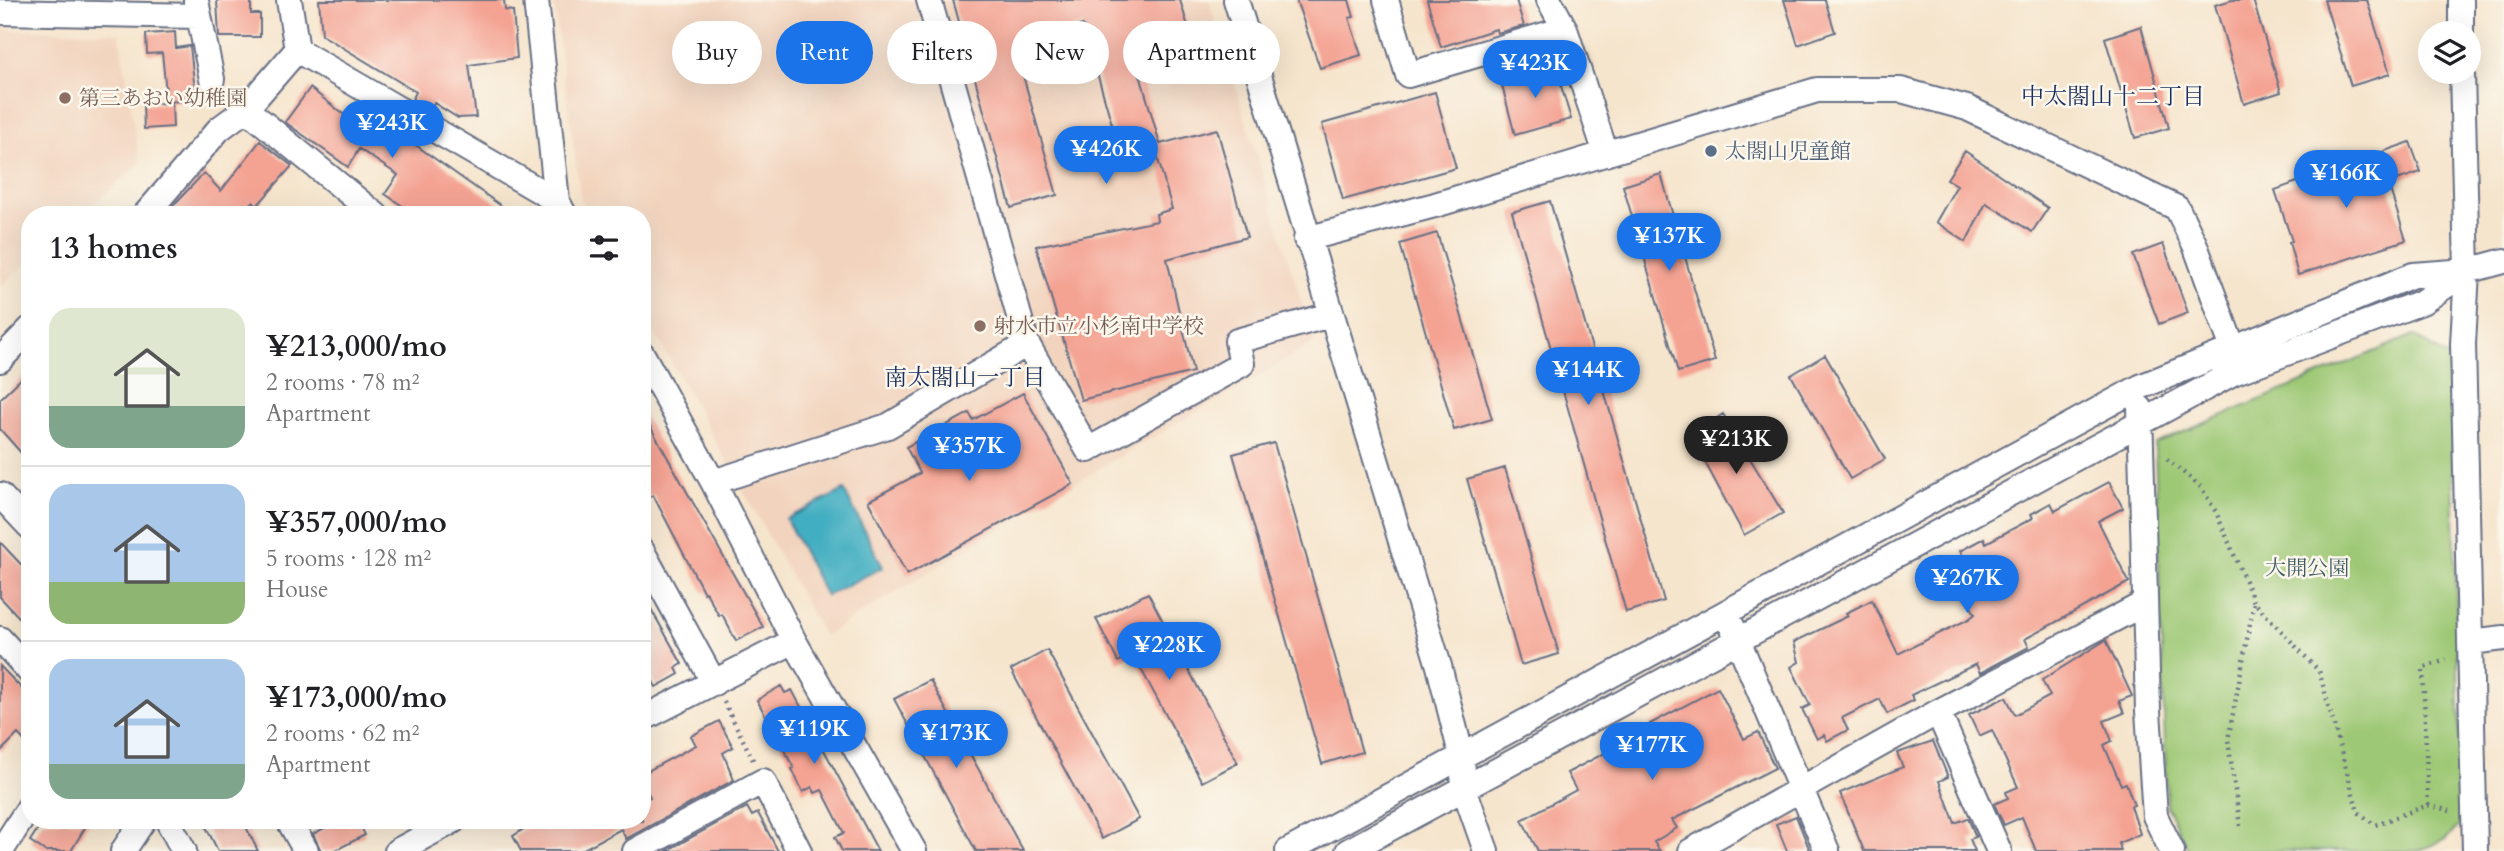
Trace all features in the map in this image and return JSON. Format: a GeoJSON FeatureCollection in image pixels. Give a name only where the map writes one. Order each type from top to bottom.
{"type":"FeatureCollection","features":[{"type":"Feature","properties":{"kind":"street"},"geometry":{"type":"LineString","coordinates":[[289,0],[297,50],[549,206]]}},
{"type":"Feature","properties":{"kind":"street"},"geometry":{"type":"LineString","coordinates":[[536,0],[557,206]]}},
{"type":"Feature","properties":{"kind":"street"},"geometry":{"type":"LineString","coordinates":[[929,0],[1027,344],[1088,450],[1242,364],[1237,341],[1330,315]]}},
{"type":"Feature","properties":{"kind":"street"},"geometry":{"type":"LineString","coordinates":[[1236,0],[1306,239],[1439,666],[1462,758],[1464,788],[1486,851]]}},
{"type":"Feature","properties":{"kind":"street"},"geometry":{"type":"LineString","coordinates":[[1386,0],[1408,75],[1565,29]]}},
{"type":"Feature","properties":{"kind":"street"},"geometry":{"type":"LineString","coordinates":[[1549,0],[1565,29],[1606,154]]}},
{"type":"Feature","properties":{"kind":"street"},"geometry":{"type":"LineString","coordinates":[[2460,0],[2461,21]]}},
{"type":"Feature","properties":{"kind":"street"},"geometry":{"type":"LineString","coordinates":[[0,12],[197,8],[212,79]]}},
{"type":"Feature","properties":{"kind":"street"},"geometry":{"type":"LineString","coordinates":[[153,206],[219,130],[246,108],[297,50]]}},
{"type":"Feature","properties":{"kind":"street"},"geometry":{"type":"LineString","coordinates":[[2462,84],[2467,271],[2463,344],[2474,818],[2468,848]]}},
{"type":"Feature","properties":{"kind":"street"},"geometry":{"type":"LineString","coordinates":[[1306,239],[1434,205],[1817,90],[1901,90],[1967,108],[2177,208],[2195,245],[2233,349]]}},
{"type":"Feature","properties":{"kind":"street"},"geometry":{"type":"LineString","coordinates":[[246,108],[365,206]]}},
{"type":"Feature","properties":{"kind":"street"},"geometry":{"type":"LineString","coordinates":[[1287,851],[2140,387],[2413,275],[2467,271],[2504,261]]}},
{"type":"Feature","properties":{"kind":"street"},"geometry":{"type":"LineString","coordinates":[[1348,851],[1737,640],[2140,432],[2233,373],[2421,302],[2467,271]]}},
{"type":"Feature","properties":{"kind":"street"},"geometry":{"type":"LineString","coordinates":[[0,360],[21,338]]}},
{"type":"Feature","properties":{"kind":"street"},"geometry":{"type":"LineString","coordinates":[[713,482],[888,426],[1027,344]]}},
{"type":"Feature","properties":{"kind":"street"},"geometry":{"type":"LineString","coordinates":[[651,370],[713,482],[794,641],[914,851]]}},
{"type":"Feature","properties":{"kind":"street"},"geometry":{"type":"LineString","coordinates":[[2140,387],[2145,603],[2155,816],[2172,851]]}},
{"type":"Feature","properties":{"kind":"street"},"geometry":{"type":"LineString","coordinates":[[0,495],[21,517]]}},
{"type":"Feature","properties":{"kind":"street"},"geometry":{"type":"LineString","coordinates":[[651,567],[715,683]]}},
{"type":"Feature","properties":{"kind":"street"},"geometry":{"type":"LineString","coordinates":[[1691,851],[1938,712],[2145,603]]}},
{"type":"Feature","properties":{"kind":"street"},"geometry":{"type":"LineString","coordinates":[[1726,611],[1828,851]]}},
{"type":"Feature","properties":{"kind":"street"},"geometry":{"type":"LineString","coordinates":[[2470,647],[2504,638]]}},
{"type":"Feature","properties":{"kind":"street"},"geometry":{"type":"LineString","coordinates":[[0,639],[21,662]]}},
{"type":"Feature","properties":{"kind":"street"},"geometry":{"type":"LineString","coordinates":[[651,715],[794,641]]}},
{"type":"Feature","properties":{"kind":"street"},"geometry":{"type":"LineString","coordinates":[[1938,712],[1999,851]]}},
{"type":"Feature","properties":{"kind":"street"},"geometry":{"type":"LineString","coordinates":[[635,851],[763,781],[799,851]]}},
{"type":"Feature","properties":{"kind":"street"},"geometry":{"type":"LineString","coordinates":[[1,851],[21,820]]}},
{"type":"Feature","properties":{"kind":"street"},"geometry":{"type":"LineString","coordinates":[[123,851],[138,829]]}},
{"type":"Feature","properties":{"kind":"street"},"geometry":{"type":"LineString","coordinates":[[172,829],[184,851]]}},
{"type":"Feature","properties":{"kind":"street"},"geometry":{"type":"LineString","coordinates":[[294,829],[306,851]]}},
{"type":"Feature","properties":{"kind":"street"},"geometry":{"type":"LineString","coordinates":[[397,851],[437,829]]}},
{"type":"Feature","properties":{"kind":"path"},"geometry":{"type":"LineString","coordinates":[[2140,432],[2201,487],[2216,512],[2254,602],[2319,671],[2358,812],[2375,825],[2428,805],[2474,818]]}},
{"type":"Feature","properties":{"kind":"path"},"geometry":{"type":"LineString","coordinates":[[2240,826],[2228,740],[2254,602]]}},
{"type":"Feature","properties":{"kind":"path"},"geometry":{"type":"LineString","coordinates":[[2428,805],[2423,668],[2470,647]]}},
{"type":"Feature","properties":{"kind":"path"},"geometry":{"type":"LineString","coordinates":[[715,683],[763,781]]}},
{"type":"Feature","properties":{"kind":"shaded area","name":"射水市立小杉南中学校"},"geometry":{"type":"Polygon","coordinates":[[[553,0],[1209,0],[1215,21],[1123,21],[1123,84],[1235,84],[1314,343],[1073,484],[824,636],[651,326],[651,206],[584,206],[581,200],[553,0]]]}},
{"type":"Feature","properties":{"kind":"shaded area","name":"第三あおい幼稚園"},"geometry":{"type":"Polygon","coordinates":[[[0,29],[119,33],[140,163],[91,206],[21,206],[21,269],[0,287],[0,29]]]}},
{"type":"Feature","properties":{"kind":"green space","name":"大開公園"},"geometry":{"type":"Polygon","coordinates":[[[2414,335],[2450,359],[2462,823],[2446,839],[2418,851],[2189,851],[2167,807],[2155,444],[2414,335]]]}},
{"type":"Feature","properties":{"kind":"water"},"geometry":{"type":"Polygon","coordinates":[[[844,490],[883,567],[826,596],[786,519],[844,490]]]}},
{"type":"Feature","properties":{"kind":"building"},"geometry":{"type":"Polygon","coordinates":[[[217,0],[251,0],[251,14],[260,14],[260,37],[219,37],[217,0]]]}},
{"type":"Feature","properties":{"kind":"building"},"geometry":{"type":"Polygon","coordinates":[[[319,0],[504,0],[505,10],[513,11],[517,58],[469,65],[476,117],[458,118],[434,103],[430,110],[412,100],[416,92],[322,35],[319,0]]]}},
{"type":"Feature","properties":{"kind":"building"},"geometry":{"type":"Polygon","coordinates":[[[953,0],[1180,0],[1186,21],[1123,21],[1123,84],[1143,84],[1160,144],[1217,129],[1247,237],[1167,259],[1193,372],[1081,400],[1036,246],[1157,221],[1156,214],[1172,209],[1156,152],[1123,162],[1100,84],[1109,84],[1109,21],[1011,21],[1011,84],[1025,84],[1057,195],[1011,208],[976,84],[997,84],[997,21],[959,21],[953,0]]]}},
{"type":"Feature","properties":{"kind":"building"},"geometry":{"type":"Polygon","coordinates":[[[1296,0],[1349,0],[1354,17],[1349,18],[1361,55],[1320,68],[1296,0]]]}},
{"type":"Feature","properties":{"kind":"building"},"geometry":{"type":"Polygon","coordinates":[[[1427,0],[1516,0],[1524,26],[1497,33],[1496,29],[1441,47],[1427,0]]]}},
{"type":"Feature","properties":{"kind":"building"},"geometry":{"type":"Polygon","coordinates":[[[1784,0],[1825,0],[1835,32],[1798,45],[1784,0]]]}},
{"type":"Feature","properties":{"kind":"building"},"geometry":{"type":"Polygon","coordinates":[[[2232,0],[2253,0],[2281,92],[2244,104],[2215,5],[2232,0]]]}},
{"type":"Feature","properties":{"kind":"building"},"geometry":{"type":"Polygon","coordinates":[[[2324,0],[2367,0],[2390,74],[2351,86],[2324,0]]]}},
{"type":"Feature","properties":{"kind":"building"},"geometry":{"type":"Polygon","coordinates":[[[2141,26],[2169,128],[2135,138],[2105,38],[2141,26]]]}},
{"type":"Feature","properties":{"kind":"building"},"geometry":{"type":"Polygon","coordinates":[[[175,32],[176,48],[190,46],[196,100],[167,102],[162,53],[147,54],[146,34],[175,32]]]}},
{"type":"Feature","properties":{"kind":"building"},"geometry":{"type":"Polygon","coordinates":[[[1555,66],[1571,119],[1515,135],[1500,78],[1555,66]]]}},
{"type":"Feature","properties":{"kind":"building"},"geometry":{"type":"Polygon","coordinates":[[[310,88],[351,120],[357,111],[373,121],[376,117],[414,135],[410,141],[501,206],[403,206],[385,194],[398,175],[359,149],[348,167],[285,122],[310,88]]]}},
{"type":"Feature","properties":{"kind":"building"},"geometry":{"type":"Polygon","coordinates":[[[1435,92],[1456,168],[1343,200],[1322,124],[1435,92]]]}},
{"type":"Feature","properties":{"kind":"building"},"geometry":{"type":"Polygon","coordinates":[[[172,103],[173,127],[144,129],[143,104],[172,103]]]}},
{"type":"Feature","properties":{"kind":"building"},"geometry":{"type":"Polygon","coordinates":[[[260,141],[292,166],[257,206],[253,202],[249,206],[173,206],[204,173],[221,191],[260,141]]]}},
{"type":"Feature","properties":{"kind":"building"},"geometry":{"type":"Polygon","coordinates":[[[2410,142],[2421,172],[2388,183],[2406,240],[2298,275],[2289,242],[2292,241],[2275,190],[2410,142]]]}},
{"type":"Feature","properties":{"kind":"building"},"geometry":{"type":"Polygon","coordinates":[[[1965,151],[2048,208],[2032,232],[1986,203],[1966,242],[1936,222],[1957,185],[1947,179],[1965,151]]]}},
{"type":"Feature","properties":{"kind":"building"},"geometry":{"type":"Polygon","coordinates":[[[1661,174],[1715,361],[1678,372],[1623,186],[1661,174]]]}},
{"type":"Feature","properties":{"kind":"building"},"geometry":{"type":"Polygon","coordinates":[[[1550,201],[1664,601],[1626,612],[1512,212],[1550,201]]]}},
{"type":"Feature","properties":{"kind":"building"},"geometry":{"type":"Polygon","coordinates":[[[1437,233],[1492,419],[1454,430],[1400,244],[1437,233]]]}},
{"type":"Feature","properties":{"kind":"building"},"geometry":{"type":"Polygon","coordinates":[[[2163,244],[2188,313],[2159,324],[2133,255],[2163,244]]]}},
{"type":"Feature","properties":{"kind":"building"},"geometry":{"type":"Polygon","coordinates":[[[1825,355],[1885,459],[1850,479],[1791,375],[1825,355]]]}},
{"type":"Feature","properties":{"kind":"building"},"geometry":{"type":"Polygon","coordinates":[[[21,379],[21,453],[0,429],[0,399],[21,379]]]}},
{"type":"Feature","properties":{"kind":"building"},"geometry":{"type":"Polygon","coordinates":[[[1023,393],[1073,484],[907,575],[868,501],[920,473],[906,447],[969,413],[973,420],[1023,393]]]}},
{"type":"Feature","properties":{"kind":"building"},"geometry":{"type":"Polygon","coordinates":[[[1723,414],[1783,513],[1744,535],[1691,436],[1723,414]]]}},
{"type":"Feature","properties":{"kind":"building"},"geometry":{"type":"Polygon","coordinates":[[[651,428],[763,627],[736,641],[722,614],[719,616],[706,592],[704,593],[653,495],[651,496],[651,428]]]}},
{"type":"Feature","properties":{"kind":"building"},"geometry":{"type":"Polygon","coordinates":[[[1274,443],[1362,752],[1322,764],[1233,454],[1274,443]]]}},
{"type":"Feature","properties":{"kind":"building"},"geometry":{"type":"Polygon","coordinates":[[[1505,468],[1559,654],[1521,665],[1467,479],[1505,468]]]}},
{"type":"Feature","properties":{"kind":"building"},"geometry":{"type":"Polygon","coordinates":[[[2109,482],[2123,508],[2098,521],[2129,582],[2025,639],[2029,647],[1980,673],[1976,664],[1911,695],[1914,700],[1887,714],[1880,699],[1842,718],[1848,730],[1827,741],[1824,735],[1817,739],[1802,709],[1810,705],[1791,667],[1799,662],[1794,642],[1848,616],[1846,613],[1872,600],[1898,654],[1969,619],[1975,614],[1961,588],[1976,580],[1960,551],[1984,538],[1986,543],[2033,518],[2031,514],[2051,503],[2055,511],[2109,482]]]}},
{"type":"Feature","properties":{"kind":"building"},"geometry":{"type":"Polygon","coordinates":[[[0,542],[21,564],[21,619],[0,597],[0,542]]]}},
{"type":"Feature","properties":{"kind":"building"},"geometry":{"type":"Polygon","coordinates":[[[1148,593],[1238,763],[1202,782],[1133,654],[1118,662],[1096,619],[1148,593]]]}},
{"type":"Feature","properties":{"kind":"building"},"geometry":{"type":"Polygon","coordinates":[[[651,609],[682,664],[676,668],[679,674],[656,687],[651,678],[651,609]]]}},
{"type":"Feature","properties":{"kind":"building"},"geometry":{"type":"Polygon","coordinates":[[[2106,640],[2132,696],[2119,701],[2124,713],[2104,721],[2112,741],[2104,745],[2121,785],[2126,783],[2140,834],[2119,843],[2121,851],[2036,851],[2022,817],[2004,825],[1994,804],[2008,798],[2006,792],[2018,787],[1992,730],[1979,736],[1969,715],[2006,697],[2015,715],[2050,696],[2042,680],[2106,640]]]}},
{"type":"Feature","properties":{"kind":"building"},"geometry":{"type":"Polygon","coordinates":[[[1047,650],[1139,819],[1102,839],[1011,670],[1047,650]]]}},
{"type":"Feature","properties":{"kind":"building"},"geometry":{"type":"Polygon","coordinates":[[[0,666],[21,688],[21,737],[18,734],[0,752],[0,666]]]}},
{"type":"Feature","properties":{"kind":"building"},"geometry":{"type":"Polygon","coordinates":[[[930,680],[1023,851],[976,851],[894,699],[930,680]]]}},
{"type":"Feature","properties":{"kind":"building"},"geometry":{"type":"Polygon","coordinates":[[[781,686],[785,693],[792,690],[878,851],[842,851],[835,837],[844,833],[822,790],[815,793],[812,787],[803,792],[792,769],[794,768],[757,700],[781,686]]]}},
{"type":"Feature","properties":{"kind":"building"},"geometry":{"type":"Polygon","coordinates":[[[1718,688],[1744,739],[1758,732],[1775,768],[1672,820],[1677,828],[1654,842],[1660,851],[1538,851],[1522,820],[1576,790],[1567,773],[1652,728],[1650,724],[1718,688]]]}},
{"type":"Feature","properties":{"kind":"building"},"geometry":{"type":"Polygon","coordinates":[[[719,721],[733,747],[723,753],[734,780],[651,825],[651,769],[696,745],[691,736],[719,721]]]}},
{"type":"Feature","properties":{"kind":"building"},"geometry":{"type":"Polygon","coordinates":[[[1933,741],[1948,777],[1939,781],[1955,823],[1968,818],[1976,837],[1970,839],[1975,851],[1864,851],[1840,793],[1903,767],[1897,753],[1933,741]]]}},
{"type":"Feature","properties":{"kind":"building"},"geometry":{"type":"Polygon","coordinates":[[[747,807],[752,816],[758,813],[778,851],[666,851],[747,807]]]}},
{"type":"Feature","properties":{"kind":"building"},"geometry":{"type":"Polygon","coordinates":[[[1796,816],[1810,851],[1787,851],[1776,824],[1796,816]]]}},
{"type":"Feature","properties":{"kind":"building"},"geometry":{"type":"Polygon","coordinates":[[[38,829],[84,829],[71,851],[45,851],[30,841],[38,829]]]}},
{"type":"Feature","properties":{"kind":"building"},"geometry":{"type":"Polygon","coordinates":[[[207,829],[247,829],[258,851],[218,851],[207,829]]]}},
{"type":"Feature","properties":{"kind":"building"},"geometry":{"type":"Polygon","coordinates":[[[323,829],[362,829],[365,835],[334,851],[321,851],[313,834],[323,829]]]}},
{"type":"Feature","properties":{"kind":"building"},"geometry":{"type":"Polygon","coordinates":[[[524,829],[621,829],[580,851],[521,851],[513,836],[524,829]]]}},
{"type":"Feature","properties":{"kind":"building"},"geometry":{"type":"Polygon","coordinates":[[[621,829],[644,829],[626,839],[621,829]]]}},
{"type":"Feature","properties":{"kind":"place","name":"第三あおい幼稚園"},"geometry":{"type":"Point","coordinates":[65,98]}},
{"type":"Feature","properties":{"kind":"place","name":"太閤山児童館"},"geometry":{"type":"Point","coordinates":[1711,151]}},
{"type":"Feature","properties":{"kind":"place","name":"射水市立小杉南中学校"},"geometry":{"type":"Point","coordinates":[980,326]}},
{"type":"Feature","properties":{"kind":"district","name":"中太閤山十二丁目"},"geometry":{"type":"Point","coordinates":[2113,96]}},
{"type":"Feature","properties":{"kind":"district","name":"南太閤山一丁目"},"geometry":{"type":"Point","coordinates":[965,377]}}]}
